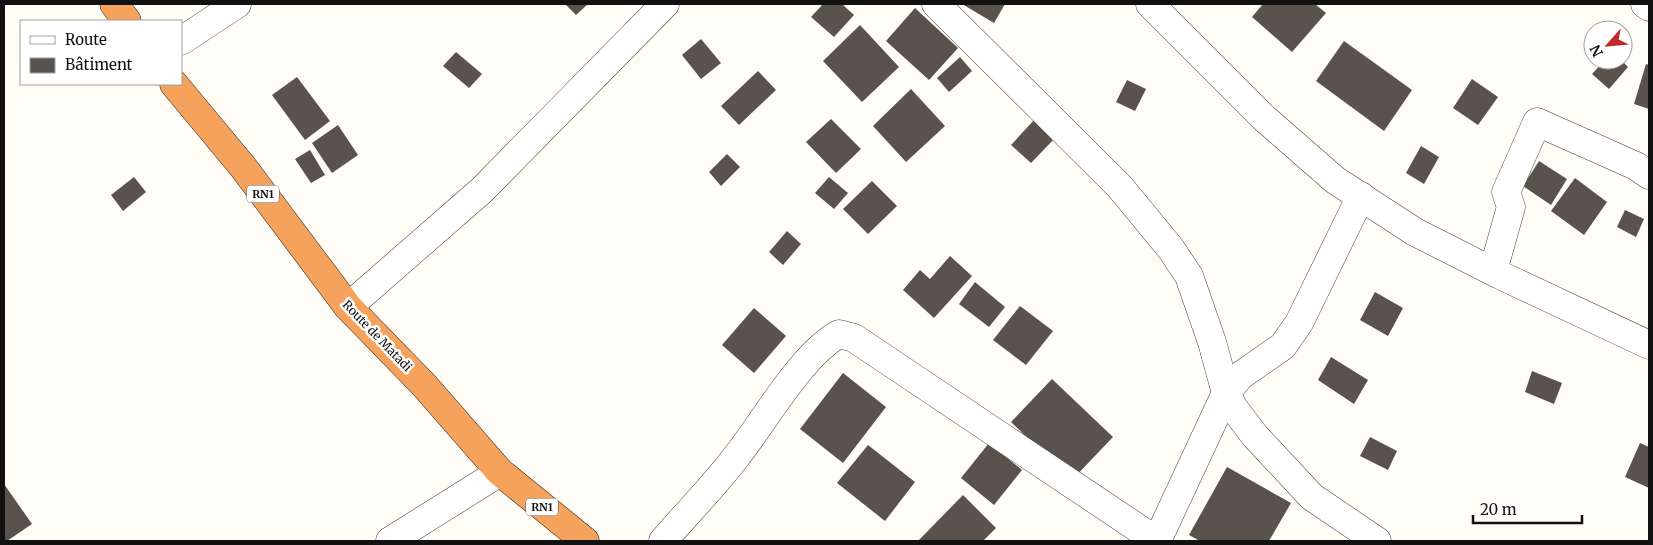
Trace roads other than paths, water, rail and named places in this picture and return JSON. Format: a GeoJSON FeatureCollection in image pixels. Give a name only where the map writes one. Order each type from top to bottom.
{"type":"FeatureCollection","features":[{"type":"Feature","properties":{"kind":"highway"},"geometry":{"type":"LineString","coordinates":[[114,4],[126,20]]}},
{"type":"Feature","properties":{"kind":"highway","name":"Route de Matadi"},"geometry":{"type":"LineString","coordinates":[[175,85],[243,167],[348,307],[424,385],[500,472],[585,541]]}},
{"type":"Feature","properties":{"kind":"street"},"geometry":{"type":"LineString","coordinates":[[182,40],[237,4]]}},
{"type":"Feature","properties":{"kind":"street"},"geometry":{"type":"LineString","coordinates":[[348,307],[482,190],[665,4]]}},
{"type":"Feature","properties":{"kind":"street"},"geometry":{"type":"LineString","coordinates":[[936,4],[1120,187],[1171,249],[1189,276],[1226,393],[1233,407],[1255,436],[1312,497],[1378,541]]}},
{"type":"Feature","properties":{"kind":"street"},"geometry":{"type":"LineString","coordinates":[[1150,4],[1264,118],[1336,180],[1415,232],[1493,272],[1649,345]]}},
{"type":"Feature","properties":{"kind":"street"},"geometry":{"type":"LineString","coordinates":[[1645,4],[1649,6]]}},
{"type":"Feature","properties":{"kind":"street"},"geometry":{"type":"LineString","coordinates":[[1493,272],[1511,207],[1506,192],[1537,122],[1636,166],[1649,175]]}},
{"type":"Feature","properties":{"kind":"street"},"geometry":{"type":"LineString","coordinates":[[663,541],[736,458],[807,362],[825,341],[839,334],[854,338],[1025,455],[1157,541],[1226,393],[1240,376],[1283,346],[1299,323],[1361,196]]}},
{"type":"Feature","properties":{"kind":"street"},"geometry":{"type":"LineString","coordinates":[[390,541],[500,472]]}}]}
